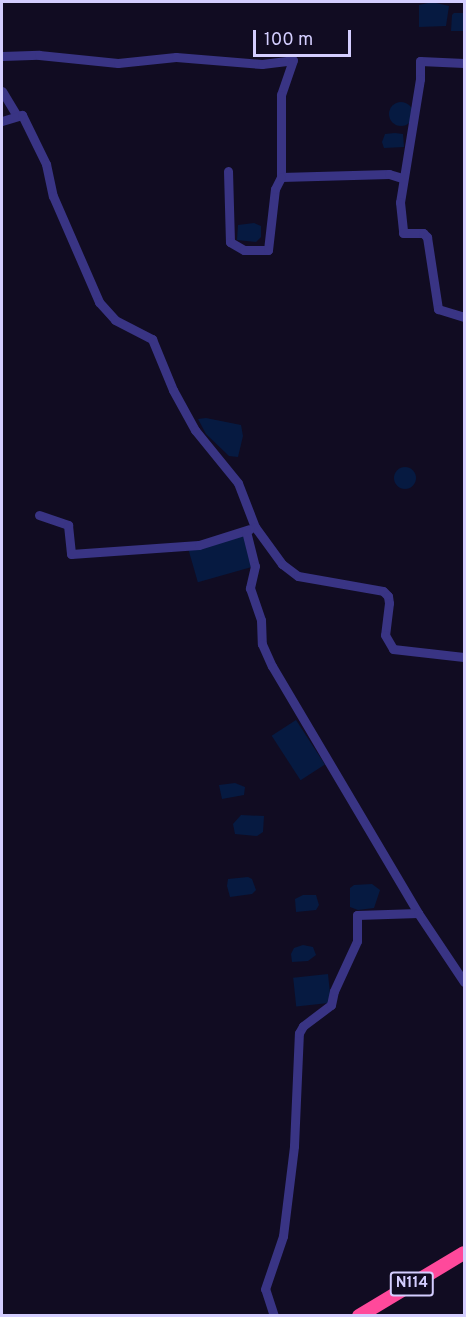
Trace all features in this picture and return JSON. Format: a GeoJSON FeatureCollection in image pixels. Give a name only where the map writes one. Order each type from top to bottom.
{"type":"FeatureCollection","features":[{"type":"Feature","properties":{"kind":"highway","name":"N114"},"geometry":{"type":"LineString","coordinates":[[359,1316],[465,1253]]}},
{"type":"Feature","properties":{"kind":"street"},"geometry":{"type":"LineString","coordinates":[[2,56],[39,55],[118,63],[176,57],[262,64],[293,60],[281,95],[280,177],[275,189],[268,250],[244,250],[230,242],[228,171]]}},
{"type":"Feature","properties":{"kind":"street"},"geometry":{"type":"LineString","coordinates":[[465,63],[420,61],[414,118],[402,178],[400,202],[402,231],[406,234],[426,234],[438,309],[465,317]]}},
{"type":"Feature","properties":{"kind":"street"},"geometry":{"type":"LineString","coordinates":[[2,91],[17,116]]}},
{"type":"Feature","properties":{"kind":"street"},"geometry":{"type":"LineString","coordinates":[[2,121],[22,115],[32,130],[46,164],[53,196],[99,302],[115,320],[152,339],[173,390],[195,430],[238,483],[251,529],[255,566],[251,578],[252,596],[261,620],[262,644],[272,666],[418,913],[465,982]]}},
{"type":"Feature","properties":{"kind":"street"},"geometry":{"type":"LineString","coordinates":[[280,177],[389,174],[402,178]]}},
{"type":"Feature","properties":{"kind":"street"},"geometry":{"type":"LineString","coordinates":[[39,515],[68,525],[70,554],[198,545],[251,529]]}},
{"type":"Feature","properties":{"kind":"street"},"geometry":{"type":"LineString","coordinates":[[251,529],[282,564],[298,576],[383,591],[388,596],[389,603],[385,635],[393,649],[465,657]]}},
{"type":"Feature","properties":{"kind":"street"},"geometry":{"type":"LineString","coordinates":[[274,1316],[265,1289],[283,1236],[294,1146],[299,1033],[303,1026],[331,1005],[334,991],[357,941],[357,915],[418,913]]}},
{"type":"Feature","properties":{"kind":"water"},"geometry":{"type":"Polygon","coordinates":[[[432,2],[449,6],[446,26],[419,27],[419,5],[432,2]]]}},
{"type":"Feature","properties":{"kind":"water"},"geometry":{"type":"Polygon","coordinates":[[[454,13],[464,13],[464,31],[451,31],[454,13]]]}},
{"type":"Feature","properties":{"kind":"water"},"geometry":{"type":"Polygon","coordinates":[[[401,102],[409,106],[413,114],[409,122],[401,126],[393,122],[389,114],[393,106],[401,102]]]}},
{"type":"Feature","properties":{"kind":"water"},"geometry":{"type":"Polygon","coordinates":[[[385,134],[403,134],[404,147],[384,148],[382,142],[385,134]]]}},
{"type":"Feature","properties":{"kind":"water"},"geometry":{"type":"Polygon","coordinates":[[[254,223],[261,226],[261,237],[256,242],[237,240],[238,225],[254,223]]]}},
{"type":"Feature","properties":{"kind":"water"},"geometry":{"type":"Polygon","coordinates":[[[206,418],[241,425],[243,436],[238,457],[229,456],[206,434],[198,419],[206,418]]]}},
{"type":"Feature","properties":{"kind":"water"},"geometry":{"type":"Polygon","coordinates":[[[405,467],[413,470],[416,478],[413,486],[405,489],[397,486],[394,478],[397,470],[405,467]]]}},
{"type":"Feature","properties":{"kind":"water"},"geometry":{"type":"Polygon","coordinates":[[[243,533],[253,567],[198,582],[188,549],[243,533]]]}},
{"type":"Feature","properties":{"kind":"water"},"geometry":{"type":"Polygon","coordinates":[[[296,720],[325,764],[301,780],[272,736],[296,720]]]}},
{"type":"Feature","properties":{"kind":"water"},"geometry":{"type":"Polygon","coordinates":[[[235,783],[245,787],[244,795],[222,799],[219,785],[235,783]]]}},
{"type":"Feature","properties":{"kind":"water"},"geometry":{"type":"Polygon","coordinates":[[[241,815],[264,816],[263,832],[257,836],[235,834],[233,824],[241,815]]]}},
{"type":"Feature","properties":{"kind":"water"},"geometry":{"type":"Polygon","coordinates":[[[248,877],[252,879],[256,890],[252,894],[230,897],[228,879],[248,877]]]}},
{"type":"Feature","properties":{"kind":"water"},"geometry":{"type":"Polygon","coordinates":[[[372,884],[380,890],[374,908],[358,910],[350,907],[350,888],[354,885],[372,884]]]}},
{"type":"Feature","properties":{"kind":"water"},"geometry":{"type":"Polygon","coordinates":[[[303,895],[316,895],[319,905],[316,910],[296,912],[295,899],[303,895]]]}},
{"type":"Feature","properties":{"kind":"water"},"geometry":{"type":"Polygon","coordinates":[[[303,945],[313,947],[316,955],[308,961],[292,962],[291,954],[294,948],[303,945]]]}},
{"type":"Feature","properties":{"kind":"water"},"geometry":{"type":"Polygon","coordinates":[[[328,974],[331,1003],[296,1006],[293,978],[328,974]]]}}]}
